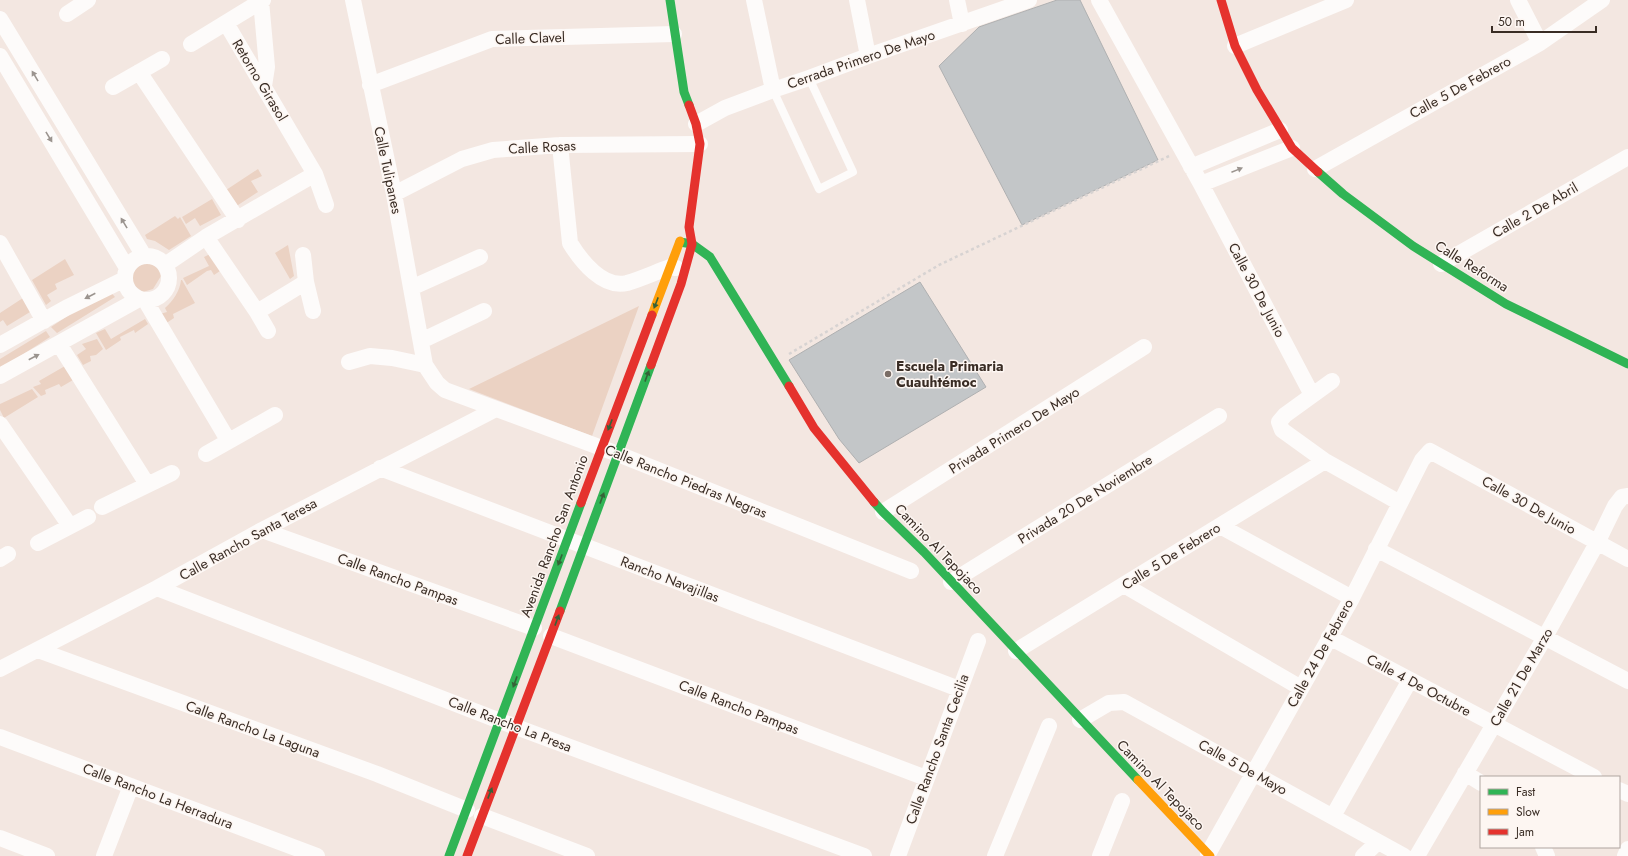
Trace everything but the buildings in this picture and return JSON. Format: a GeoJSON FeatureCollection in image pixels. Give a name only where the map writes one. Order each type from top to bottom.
{"type":"FeatureCollection","features":[{"type":"Feature","properties":{"kind":"street"},"geometry":{"type":"LineString","coordinates":[[67,14],[88,0]]}},
{"type":"Feature","properties":{"kind":"street","name":"Calle Tulipanes"},"geometry":{"type":"LineString","coordinates":[[353,0],[394,194],[421,341]]}},
{"type":"Feature","properties":{"kind":"street","name":"Avenida Rancho San Antonio"},"geometry":{"type":"LineString","coordinates":[[467,856],[474,813],[500,721],[534,628],[601,448],[678,268],[692,244],[689,227],[700,144],[696,124],[684,92],[670,0]]}},
{"type":"Feature","properties":{"kind":"street"},"geometry":{"type":"LineString","coordinates":[[754,0],[773,90]]}},
{"type":"Feature","properties":{"kind":"street"},"geometry":{"type":"LineString","coordinates":[[857,0],[868,56]]}},
{"type":"Feature","properties":{"kind":"street"},"geometry":{"type":"LineString","coordinates":[[957,0],[962,24]]}},
{"type":"Feature","properties":{"kind":"street","name":"Cerrada Primero De Mayo"},"geometry":{"type":"LineString","coordinates":[[696,124],[725,108],[773,90],[1029,0]]}},
{"type":"Feature","properties":{"kind":"street","name":"Calle 30 De Junio"},"geometry":{"type":"LineString","coordinates":[[1099,0],[1201,184],[1312,395]]}},
{"type":"Feature","properties":{"kind":"street","name":"Calle Reforma"},"geometry":{"type":"LineString","coordinates":[[1221,0],[1235,46],[1257,90],[1292,148],[1315,169],[1343,194],[1413,246],[1506,304],[1628,364]]}},
{"type":"Feature","properties":{"kind":"street"},"geometry":{"type":"LineString","coordinates":[[1235,46],[1346,0]]}},
{"type":"Feature","properties":{"kind":"street"},"geometry":{"type":"LineString","coordinates":[[1518,0],[1540,43]]}},
{"type":"Feature","properties":{"kind":"street","name":"Calle 5 De Febrero"},"geometry":{"type":"LineString","coordinates":[[1315,169],[1540,43],[1602,0]]}},
{"type":"Feature","properties":{"kind":"street"},"geometry":{"type":"LineString","coordinates":[[262,1],[267,67],[264,86]]}},
{"type":"Feature","properties":{"kind":"street","name":"Retorno Girasol"},"geometry":{"type":"LineString","coordinates":[[262,1],[226,23],[315,174],[326,205]]}},
{"type":"Feature","properties":{"kind":"street"},"geometry":{"type":"LineString","coordinates":[[0,19],[144,256]]}},
{"type":"Feature","properties":{"kind":"street"},"geometry":{"type":"LineString","coordinates":[[192,44],[226,23]]}},
{"type":"Feature","properties":{"kind":"street","name":"Calle Clavel"},"geometry":{"type":"LineString","coordinates":[[370,85],[492,39],[674,34]]}},
{"type":"Feature","properties":{"kind":"street"},"geometry":{"type":"LineString","coordinates":[[0,56],[34,112],[126,273],[129,290],[142,299],[228,440]]}},
{"type":"Feature","properties":{"kind":"street"},"geometry":{"type":"LineString","coordinates":[[113,86],[162,60]]}},
{"type":"Feature","properties":{"kind":"street"},"geometry":{"type":"LineString","coordinates":[[139,72],[238,220]]}},
{"type":"Feature","properties":{"kind":"street"},"geometry":{"type":"LineString","coordinates":[[34,112],[50,102]]}},
{"type":"Feature","properties":{"kind":"street"},"geometry":{"type":"LineString","coordinates":[[1191,167],[1280,130]]}},
{"type":"Feature","properties":{"kind":"street","name":"Calle Rosas"},"geometry":{"type":"LineString","coordinates":[[394,194],[462,159],[493,150],[560,145],[700,144]]}},
{"type":"Feature","properties":{"kind":"street"},"geometry":{"type":"LineString","coordinates":[[560,145],[570,243],[577,255],[602,279],[611,283],[626,283],[678,268]]}},
{"type":"Feature","properties":{"kind":"street"},"geometry":{"type":"LineString","coordinates":[[1201,184],[1292,148]]}},
{"type":"Feature","properties":{"kind":"street","name":"Calle 2 De Abril"},"geometry":{"type":"LineString","coordinates":[[1442,264],[1628,158]]}},
{"type":"Feature","properties":{"kind":"street"},"geometry":{"type":"LineString","coordinates":[[164,265],[206,237],[238,220],[315,174]]}},
{"type":"Feature","properties":{"kind":"street","name":"Avenida Rancho San Antonio"},"geometry":{"type":"LineString","coordinates":[[450,856],[474,813],[516,727],[551,636],[682,284],[678,268],[680,242],[689,227]]}},
{"type":"Feature","properties":{"kind":"street"},"geometry":{"type":"LineString","coordinates":[[206,237],[257,312],[268,331]]}},
{"type":"Feature","properties":{"kind":"street","name":"Camino Al Tepojaco"},"geometry":{"type":"LineString","coordinates":[[680,242],[692,244],[710,257],[814,428],[883,512],[952,582],[1080,720],[1209,855]]}},
{"type":"Feature","properties":{"kind":"street"},"geometry":{"type":"LineString","coordinates":[[0,243],[44,320]]}},
{"type":"Feature","properties":{"kind":"street"},"geometry":{"type":"LineString","coordinates":[[303,255],[306,282],[312,311]]}},
{"type":"Feature","properties":{"kind":"street"},"geometry":{"type":"LineString","coordinates":[[0,345],[126,273],[132,262],[138,258],[144,256],[156,258],[164,265],[168,273],[166,288],[160,295],[153,299],[142,299],[0,376]]}},
{"type":"Feature","properties":{"kind":"street"},"geometry":{"type":"LineString","coordinates":[[411,288],[480,257]]}},
{"type":"Feature","properties":{"kind":"street"},"geometry":{"type":"LineString","coordinates":[[257,312],[306,282]]}},
{"type":"Feature","properties":{"kind":"street"},"geometry":{"type":"LineString","coordinates":[[421,341],[484,311]]}},
{"type":"Feature","properties":{"kind":"street","name":"Calle Rancho Piedras Negras"},"geometry":{"type":"LineString","coordinates":[[421,341],[425,365],[437,383],[445,390],[618,454],[912,571]]}},
{"type":"Feature","properties":{"kind":"street"},"geometry":{"type":"LineString","coordinates":[[58,344],[147,484]]}},
{"type":"Feature","properties":{"kind":"street","name":"Privada Primero De Mayo"},"geometry":{"type":"LineString","coordinates":[[883,512],[1144,348]]}},
{"type":"Feature","properties":{"kind":"street"},"geometry":{"type":"LineString","coordinates":[[349,362],[370,356],[392,358],[425,365]]}},
{"type":"Feature","properties":{"kind":"street"},"geometry":{"type":"LineString","coordinates":[[1332,381],[1284,416],[1279,422],[1282,430],[1325,461],[1400,503]]}},
{"type":"Feature","properties":{"kind":"street","name":"Calle Rancho Santa Teresa"},"geometry":{"type":"LineString","coordinates":[[0,669],[157,588],[262,530],[380,468],[496,409]]}},
{"type":"Feature","properties":{"kind":"street"},"geometry":{"type":"LineString","coordinates":[[206,454],[228,440],[275,415]]}},
{"type":"Feature","properties":{"kind":"street","name":"Privada 20 De Noviembre"},"geometry":{"type":"LineString","coordinates":[[952,582],[1219,416]]}},
{"type":"Feature","properties":{"kind":"street"},"geometry":{"type":"LineString","coordinates":[[0,424],[70,526]]}},
{"type":"Feature","properties":{"kind":"street","name":"Calle 30 De Junio"},"geometry":{"type":"LineString","coordinates":[[1430,451],[1597,543],[1628,558]]}},
{"type":"Feature","properties":{"kind":"street","name":"Calle 24 De Febrero"},"geometry":{"type":"LineString","coordinates":[[1209,855],[1253,772],[1352,598],[1422,460],[1430,451]]}},
{"type":"Feature","properties":{"kind":"street","name":"Calle 5 De Febrero"},"geometry":{"type":"LineString","coordinates":[[1016,651],[1325,461]]}},
{"type":"Feature","properties":{"kind":"street","name":"Rancho Navajillas"},"geometry":{"type":"LineString","coordinates":[[380,468],[960,689]]}},
{"type":"Feature","properties":{"kind":"street"},"geometry":{"type":"LineString","coordinates":[[102,507],[172,473]]}},
{"type":"Feature","properties":{"kind":"street","name":"Calle 21 De Marzo"},"geometry":{"type":"LineString","coordinates":[[1417,856],[1545,637],[1597,543],[1615,506],[1625,497]]}},
{"type":"Feature","properties":{"kind":"street"},"geometry":{"type":"LineString","coordinates":[[38,543],[88,517]]}},
{"type":"Feature","properties":{"kind":"street"},"geometry":{"type":"LineString","coordinates":[[1220,526],[1352,598]]}},
{"type":"Feature","properties":{"kind":"street","name":"Calle Rancho Pampas"},"geometry":{"type":"LineString","coordinates":[[262,530],[534,628]]}},
{"type":"Feature","properties":{"kind":"street"},"geometry":{"type":"LineString","coordinates":[[1376,549],[1628,681]]}},
{"type":"Feature","properties":{"kind":"street"},"geometry":{"type":"LineString","coordinates":[[1124,585],[1301,688]]}},
{"type":"Feature","properties":{"kind":"street","name":"Calle Rancho La Presa"},"geometry":{"type":"LineString","coordinates":[[157,588],[500,721],[864,856]]}},
{"type":"Feature","properties":{"kind":"street","name":"Calle Rancho Pampas"},"geometry":{"type":"LineString","coordinates":[[551,636],[926,778]]}},
{"type":"Feature","properties":{"kind":"street","name":"Calle 4 De Octubre"},"geometry":{"type":"LineString","coordinates":[[1329,637],[1592,776]]}},
{"type":"Feature","properties":{"kind":"street","name":"Calle Rancho Santa Cecilia"},"geometry":{"type":"LineString","coordinates":[[898,856],[978,641]]}},
{"type":"Feature","properties":{"kind":"street","name":"Calle Rancho La Laguna"},"geometry":{"type":"LineString","coordinates":[[38,650],[377,774],[587,856]]}},
{"type":"Feature","properties":{"kind":"street"},"geometry":{"type":"LineString","coordinates":[[1333,816],[1410,680]]}},
{"type":"Feature","properties":{"kind":"street","name":"Calle 5 De Mayo"},"geometry":{"type":"LineString","coordinates":[[1080,720],[1109,703],[1124,702],[1404,856]]}},
{"type":"Feature","properties":{"kind":"street"},"geometry":{"type":"LineString","coordinates":[[995,856],[1049,726]]}},
{"type":"Feature","properties":{"kind":"street","name":"Calle Rancho La Herradura"},"geometry":{"type":"LineString","coordinates":[[0,737],[317,856]]}},
{"type":"Feature","properties":{"kind":"street"},"geometry":{"type":"LineString","coordinates":[[1465,773],[1480,782]]}},
{"type":"Feature","properties":{"kind":"street"},"geometry":{"type":"LineString","coordinates":[[104,856],[131,786]]}},
{"type":"Feature","properties":{"kind":"street"},"geometry":{"type":"LineString","coordinates":[[1100,856],[1122,801]]}},
{"type":"Feature","properties":{"kind":"street"},"geometry":{"type":"LineString","coordinates":[[0,838],[47,856]]}},
{"type":"Feature","properties":{"kind":"street"},"geometry":{"type":"LineString","coordinates":[[1363,856],[1378,842]]}},
{"type":"Feature","properties":{"kind":"street"},"geometry":{"type":"LineString","coordinates":[[1625,856],[1628,849]]}},
{"type":"Feature","properties":{"kind":"lane"},"geometry":{"type":"LineString","coordinates":[[773,90],[819,189],[853,172],[809,78]]}},
{"type":"Feature","properties":{"kind":"path"},"geometry":{"type":"LineString","coordinates":[[775,363],[939,265],[1158,160],[1182,151]]}},
{"type":"Feature","properties":{"kind":"shaded area"},"geometry":{"type":"Polygon","coordinates":[[[258,169],[262,176],[251,181],[258,192],[235,207],[223,192],[258,169]]]}},
{"type":"Feature","properties":{"kind":"shaded area"},"geometry":{"type":"Polygon","coordinates":[[[212,199],[221,215],[200,226],[195,218],[186,224],[182,217],[212,199]]]}},
{"type":"Feature","properties":{"kind":"shaded area"},"geometry":{"type":"Polygon","coordinates":[[[175,216],[178,219],[180,217],[191,236],[169,250],[155,241],[147,239],[145,235],[175,216]]]}},
{"type":"Feature","properties":{"kind":"shaded area"},"geometry":{"type":"Polygon","coordinates":[[[288,245],[294,276],[290,279],[275,253],[288,245]]]}},
{"type":"Feature","properties":{"kind":"shaded area"},"geometry":{"type":"Polygon","coordinates":[[[210,254],[223,269],[214,275],[211,270],[207,271],[187,285],[183,278],[209,266],[204,257],[210,254]]]}},
{"type":"Feature","properties":{"kind":"shaded area"},"geometry":{"type":"Polygon","coordinates":[[[65,259],[74,275],[55,284],[57,289],[47,295],[51,301],[46,305],[32,280],[65,259]]]}},
{"type":"Feature","properties":{"kind":"shaded area"},"geometry":{"type":"Polygon","coordinates":[[[148,261],[156,264],[161,276],[153,289],[143,292],[132,284],[131,271],[138,262],[148,261]]]}},
{"type":"Feature","properties":{"kind":"shaded area"},"geometry":{"type":"Polygon","coordinates":[[[181,280],[195,303],[173,314],[174,318],[165,324],[160,314],[167,312],[165,308],[176,296],[181,280]]]}},
{"type":"Feature","properties":{"kind":"shaded area"},"geometry":{"type":"Polygon","coordinates":[[[108,289],[115,297],[57,333],[51,327],[108,289]]]}},
{"type":"Feature","properties":{"kind":"shaded area"},"geometry":{"type":"Polygon","coordinates":[[[26,296],[35,309],[7,326],[3,320],[0,322],[0,313],[26,296]]]}},
{"type":"Feature","properties":{"kind":"shaded area"},"geometry":{"type":"Polygon","coordinates":[[[639,306],[592,436],[469,389],[639,306]]]}},
{"type":"Feature","properties":{"kind":"shaded area"},"geometry":{"type":"Polygon","coordinates":[[[145,319],[148,324],[135,333],[134,330],[120,337],[121,340],[106,350],[96,333],[105,329],[111,339],[145,319]]]}},
{"type":"Feature","properties":{"kind":"shaded area"},"geometry":{"type":"Polygon","coordinates":[[[46,331],[50,337],[0,369],[0,359],[46,331]]]}},
{"type":"Feature","properties":{"kind":"shaded area"},"geometry":{"type":"Polygon","coordinates":[[[97,339],[103,349],[96,355],[90,356],[91,361],[83,365],[77,355],[86,349],[82,344],[97,339]]]}},
{"type":"Feature","properties":{"kind":"shaded area"},"geometry":{"type":"Polygon","coordinates":[[[65,366],[73,380],[61,387],[59,384],[45,390],[46,394],[41,396],[33,387],[41,384],[39,381],[65,366]]]}},
{"type":"Feature","properties":{"kind":"shaded area"},"geometry":{"type":"Polygon","coordinates":[[[32,389],[38,397],[4,418],[0,410],[0,404],[32,389]]]}},
{"type":"Feature","properties":{"kind":"traffic: fast"},"geometry":{"type":"LineString","coordinates":[[670,0],[684,92],[689,105]]}},
{"type":"Feature","properties":{"kind":"traffic: fast"},"geometry":{"type":"LineString","coordinates":[[1318,172],[1343,194],[1413,246],[1506,304],[1628,364]]}},
{"type":"Feature","properties":{"kind":"traffic: fast"},"geometry":{"type":"LineString","coordinates":[[680,242],[692,244],[710,257],[789,386]]}},
{"type":"Feature","properties":{"kind":"traffic: fast"},"geometry":{"type":"LineString","coordinates":[[560,611],[651,365]]}},
{"type":"Feature","properties":{"kind":"traffic: fast"},"geometry":{"type":"LineString","coordinates":[[874,502],[924,552],[1138,780]]}},
{"type":"Feature","properties":{"kind":"traffic: fast"},"geometry":{"type":"LineString","coordinates":[[449,856],[581,503]]}},
{"type":"Feature","properties":{"kind":"traffic: slow"},"geometry":{"type":"LineString","coordinates":[[652,315],[680,241]]}},
{"type":"Feature","properties":{"kind":"traffic: slow"},"geometry":{"type":"LineString","coordinates":[[1138,780],[1210,856]]}},
{"type":"Feature","properties":{"kind":"traffic: jam"},"geometry":{"type":"LineString","coordinates":[[1221,0],[1235,46],[1257,90],[1292,148],[1318,172]]}},
{"type":"Feature","properties":{"kind":"traffic: jam"},"geometry":{"type":"LineString","coordinates":[[651,365],[681,284],[692,244],[689,227],[700,144],[696,124],[689,105]]}},
{"type":"Feature","properties":{"kind":"traffic: jam"},"geometry":{"type":"LineString","coordinates":[[581,503],[652,315]]}},
{"type":"Feature","properties":{"kind":"traffic: jam"},"geometry":{"type":"LineString","coordinates":[[789,386],[814,428],[874,502]]}},
{"type":"Feature","properties":{"kind":"traffic: jam"},"geometry":{"type":"LineString","coordinates":[[467,856],[560,611]]}},
{"type":"Feature","properties":{"kind":"place","name":"Escuela Primaria Cuauhtémoc"},"geometry":{"type":"Point","coordinates":[888,374]}}]}
